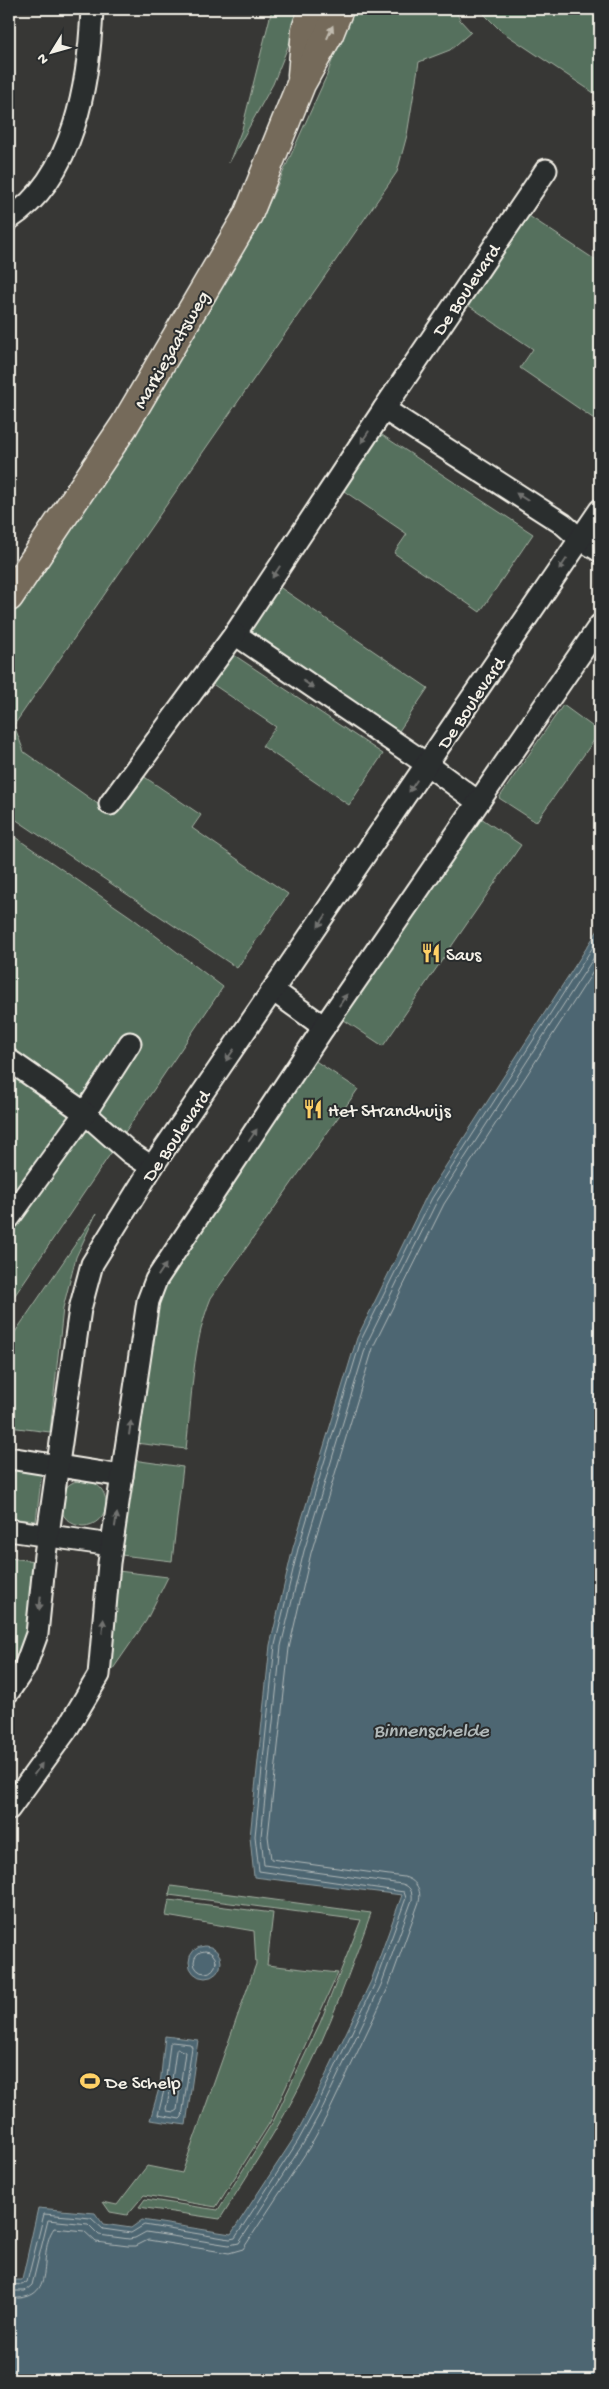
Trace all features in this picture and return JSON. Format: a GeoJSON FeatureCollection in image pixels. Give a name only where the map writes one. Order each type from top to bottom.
{"type":"FeatureCollection","features":[{"type":"Feature","properties":{"kind":"main road","name":"Markiezaatsweg"},"geometry":{"type":"LineString","coordinates":[[301,84],[306,29],[313,9]]}},
{"type":"Feature","properties":{"kind":"main road","name":"Markiezaatsweg"},"geometry":{"type":"LineString","coordinates":[[9,597],[124,426],[248,215],[301,84],[329,34],[339,9]]}},
{"type":"Feature","properties":{"kind":"street"},"geometry":{"type":"LineString","coordinates":[[9,219],[23,210],[45,184],[69,143],[90,56],[92,9]]}},
{"type":"Feature","properties":{"kind":"street","name":"De Boulevard"},"geometry":{"type":"LineString","coordinates":[[110,804],[235,634],[384,409],[546,170]]}},
{"type":"Feature","properties":{"kind":"street"},"geometry":{"type":"LineString","coordinates":[[384,409],[563,524],[580,539],[600,552]]}},
{"type":"Feature","properties":{"kind":"street","name":"De Boulevard"},"geometry":{"type":"LineString","coordinates":[[9,1691],[25,1667],[37,1634],[47,1546],[80,1309],[92,1264],[152,1168],[600,510]]}},
{"type":"Feature","properties":{"kind":"street"},"geometry":{"type":"LineString","coordinates":[[9,1809],[67,1729],[99,1675],[110,1554],[148,1301],[156,1280],[324,1027],[600,626]]}},
{"type":"Feature","properties":{"kind":"street","name":"De Boulevard"},"geometry":{"type":"LineString","coordinates":[[235,634],[428,765],[478,802]]}},
{"type":"Feature","properties":{"kind":"street"},"geometry":{"type":"LineString","coordinates":[[274,991],[324,1027]]}},
{"type":"Feature","properties":{"kind":"street"},"geometry":{"type":"LineString","coordinates":[[9,1218],[85,1114],[130,1043]]}},
{"type":"Feature","properties":{"kind":"street"},"geometry":{"type":"LineString","coordinates":[[9,1060],[85,1114],[129,1152],[152,1168]]}},
{"type":"Feature","properties":{"kind":"street"},"geometry":{"type":"LineString","coordinates":[[9,1458],[122,1476]]}},
{"type":"Feature","properties":{"kind":"street"},"geometry":{"type":"LineString","coordinates":[[9,1530],[47,1546],[110,1554]]}},
{"type":"Feature","properties":{"kind":"green space"},"geometry":{"type":"Polygon","coordinates":[[[272,9],[303,9],[273,84],[229,163],[242,129],[272,9]]]}},
{"type":"Feature","properties":{"kind":"green space"},"geometry":{"type":"Polygon","coordinates":[[[350,9],[455,9],[460,20],[471,32],[450,50],[419,62],[407,135],[397,172],[14,725],[24,752],[115,816],[143,776],[201,815],[192,828],[288,894],[237,968],[9,815],[9,613],[147,404],[258,228],[327,75],[350,9]]]}},
{"type":"Feature","properties":{"kind":"green space"},"geometry":{"type":"Polygon","coordinates":[[[479,9],[600,10],[600,97],[501,31],[479,9]]]}},
{"type":"Feature","properties":{"kind":"green space"},"geometry":{"type":"Polygon","coordinates":[[[529,216],[600,263],[600,423],[520,368],[533,349],[468,305],[529,216]]]}},
{"type":"Feature","properties":{"kind":"green space"},"geometry":{"type":"Polygon","coordinates":[[[379,433],[533,534],[480,612],[394,553],[407,534],[341,489],[379,433]]]}},
{"type":"Feature","properties":{"kind":"green space"},"geometry":{"type":"Polygon","coordinates":[[[275,584],[428,688],[399,731],[244,629],[275,584]]]}},
{"type":"Feature","properties":{"kind":"green space"},"geometry":{"type":"Polygon","coordinates":[[[228,651],[383,754],[349,805],[262,746],[276,727],[208,681],[228,651]]]}},
{"type":"Feature","properties":{"kind":"green space"},"geometry":{"type":"Polygon","coordinates":[[[563,705],[600,732],[536,822],[499,798],[563,705]]]}},
{"type":"Feature","properties":{"kind":"green space"},"geometry":{"type":"Polygon","coordinates":[[[478,816],[521,845],[383,1046],[341,1018],[478,816]]]}},
{"type":"Feature","properties":{"kind":"green space"},"geometry":{"type":"Polygon","coordinates":[[[9,833],[131,917],[223,987],[9,1304],[9,833]]]}},
{"type":"Feature","properties":{"kind":"green space"},"geometry":{"type":"Polygon","coordinates":[[[314,1060],[358,1089],[211,1298],[196,1353],[186,1449],[135,1443],[148,1334],[166,1273],[314,1060]]]}},
{"type":"Feature","properties":{"kind":"green space"},"geometry":{"type":"Polygon","coordinates":[[[96,1214],[76,1257],[63,1308],[50,1432],[9,1427],[9,1341],[96,1214]]]}},
{"type":"Feature","properties":{"kind":"green space"},"geometry":{"type":"Polygon","coordinates":[[[133,1460],[183,1467],[172,1561],[121,1555],[133,1460]]]}},
{"type":"Feature","properties":{"kind":"green space"},"geometry":{"type":"Polygon","coordinates":[[[9,1468],[42,1472],[36,1521],[9,1518],[9,1468]]]}},
{"type":"Feature","properties":{"kind":"green space"},"geometry":{"type":"Polygon","coordinates":[[[83,1480],[96,1484],[102,1490],[106,1503],[102,1516],[96,1522],[83,1526],[70,1522],[64,1516],[60,1503],[64,1490],[70,1484],[83,1480]]]}},
{"type":"Feature","properties":{"kind":"green space"},"geometry":{"type":"Polygon","coordinates":[[[9,1558],[35,1561],[24,1648],[9,1675],[9,1558]]]}},
{"type":"Feature","properties":{"kind":"green space"},"geometry":{"type":"Polygon","coordinates":[[[118,1571],[168,1577],[146,1621],[88,1705],[118,1571]]]}},
{"type":"Feature","properties":{"kind":"green space"},"geometry":{"type":"Polygon","coordinates":[[[171,1886],[371,1913],[339,1999],[312,2062],[283,2117],[220,2219],[139,2207],[145,2199],[218,2210],[274,2120],[320,2023],[361,1920],[169,1895],[171,1886]]]}},
{"type":"Feature","properties":{"kind":"green space"},"geometry":{"type":"Polygon","coordinates":[[[169,1900],[273,1913],[267,1965],[338,1973],[270,2122],[216,2207],[144,2195],[127,2215],[110,2212],[103,2202],[117,2205],[147,2166],[182,2173],[256,1964],[254,1931],[166,1916],[169,1900]]]}},
{"type":"Feature","properties":{"kind":"water","name":"Binnenschelde"},"geometry":{"type":"Polygon","coordinates":[[[600,927],[600,2380],[9,2380],[9,2280],[22,2280],[38,2208],[95,2213],[103,2224],[131,2228],[142,2220],[231,2234],[294,2138],[371,1981],[402,1895],[254,1877],[250,1837],[270,1645],[293,1548],[357,1338],[427,1195],[600,927]]]}},
{"type":"Feature","properties":{"kind":"water"},"geometry":{"type":"Polygon","coordinates":[[[205,1946],[211,1947],[216,1951],[220,1956],[220,1968],[216,1973],[211,1977],[205,1978],[199,1977],[194,1973],[190,1968],[189,1962],[190,1956],[194,1951],[199,1947],[205,1946]]]}},
{"type":"Feature","properties":{"kind":"water"},"geometry":{"type":"Polygon","coordinates":[[[165,2036],[198,2040],[186,2125],[150,2120],[160,2085],[165,2036]]]}},
{"type":"Feature","properties":{"kind":"place","name":"Saus"},"geometry":{"type":"Point","coordinates":[431,953]}},
{"type":"Feature","properties":{"kind":"place","name":"Het Strandhuijs"},"geometry":{"type":"Point","coordinates":[313,1109]}},
{"type":"Feature","properties":{"kind":"place","name":"De Schelp"},"geometry":{"type":"Point","coordinates":[90,2081]}}]}
